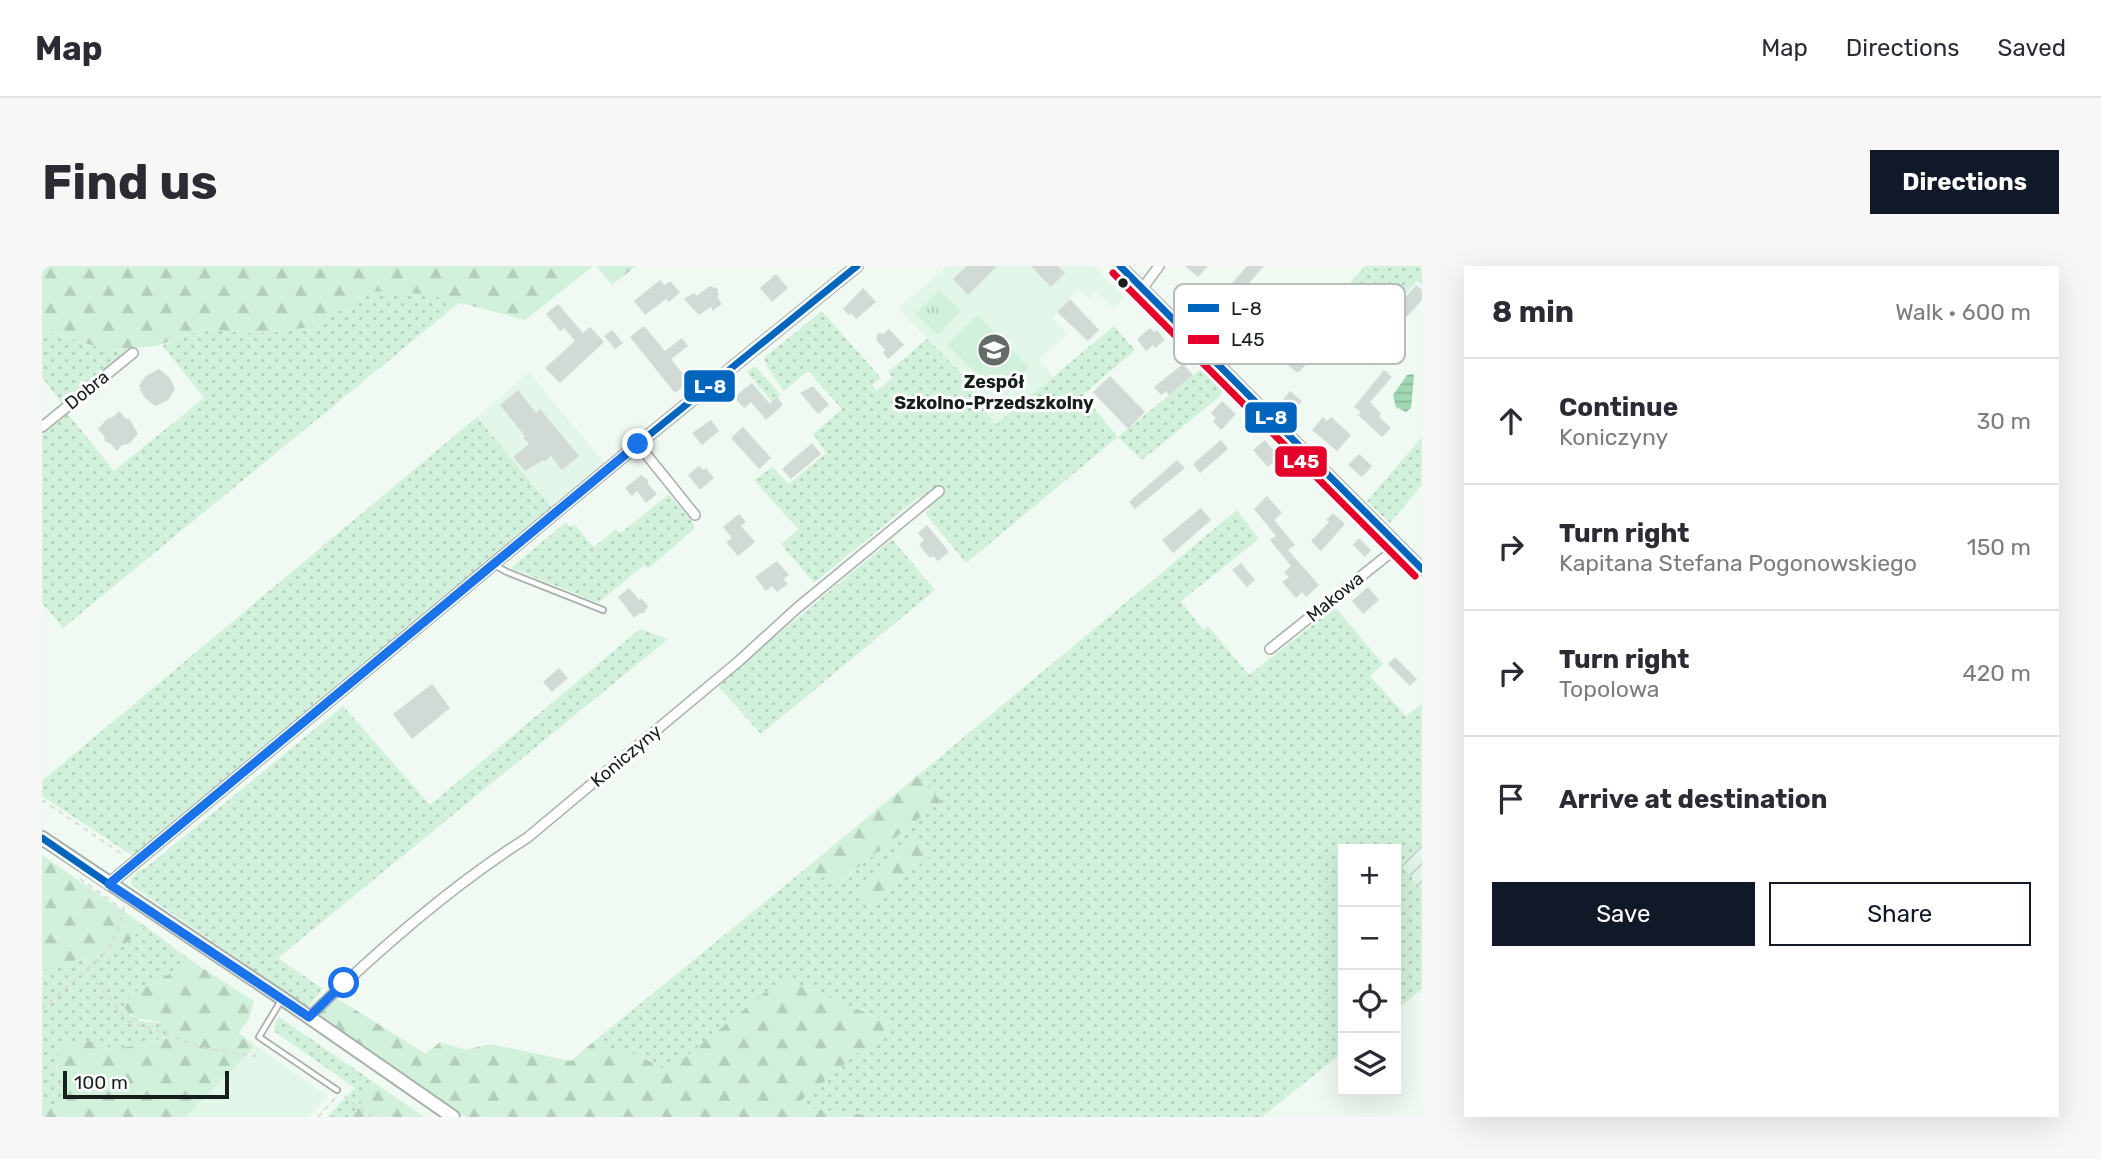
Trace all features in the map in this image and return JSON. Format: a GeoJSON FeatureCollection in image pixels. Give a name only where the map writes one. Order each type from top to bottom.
{"type":"FeatureCollection","features":[{"type":"Feature","properties":{"kind":"main road"},"geometry":{"type":"LineString","coordinates":[[42,838],[109,884],[125,903],[283,999],[453,1117]]}},
{"type":"Feature","properties":{"kind":"street"},"geometry":{"type":"LineString","coordinates":[[109,884],[638,444],[857,266]]}},
{"type":"Feature","properties":{"kind":"street"},"geometry":{"type":"LineString","coordinates":[[1120,266],[1174,321]]}},
{"type":"Feature","properties":{"kind":"street"},"geometry":{"type":"LineString","coordinates":[[1142,289],[1159,266]]}},
{"type":"Feature","properties":{"kind":"street","name":"Dobra"},"geometry":{"type":"LineString","coordinates":[[42,427],[133,354]]}},
{"type":"Feature","properties":{"kind":"street"},"geometry":{"type":"LineString","coordinates":[[1217,364],[1422,569]]}},
{"type":"Feature","properties":{"kind":"street"},"geometry":{"type":"LineString","coordinates":[[638,444],[695,515]]}},
{"type":"Feature","properties":{"kind":"street","name":"Koniczyny"},"geometry":{"type":"LineString","coordinates":[[309,1017],[392,941],[493,859],[537,830],[939,491]]}},
{"type":"Feature","properties":{"kind":"street","name":"Makowa"},"geometry":{"type":"LineString","coordinates":[[1270,649],[1399,546]]}},
{"type":"Feature","properties":{"kind":"lane"},"geometry":{"type":"LineString","coordinates":[[494,565],[603,610]]}},
{"type":"Feature","properties":{"kind":"lane"},"geometry":{"type":"LineString","coordinates":[[283,999],[259,1037],[337,1090]]}},
{"type":"Feature","properties":{"kind":"path"},"geometry":{"type":"LineString","coordinates":[[42,800],[135,863]]}},
{"type":"Feature","properties":{"kind":"path"},"geometry":{"type":"LineString","coordinates":[[42,1009],[111,948],[125,903],[72,873]]}},
{"type":"Feature","properties":{"kind":"path"},"geometry":{"type":"LineString","coordinates":[[87,971],[127,1021],[208,1049],[255,1056],[265,1041]]}},
{"type":"Feature","properties":{"kind":"path"},"geometry":{"type":"LineString","coordinates":[[318,1117],[335,1097],[337,1090],[372,1117]]}},
{"type":"Feature","properties":{"kind":"shaded area","name":"Zespół Szkolno-Przedszkolny"},"geometry":{"type":"Polygon","coordinates":[[[947,266],[1094,266],[1125,298],[1114,309],[1096,292],[1089,299],[1079,289],[1052,317],[1068,334],[1039,360],[1053,376],[995,425],[970,389],[974,386],[898,308],[947,266]]]}},
{"type":"Feature","properties":{"kind":"shaded area"},"geometry":{"type":"Polygon","coordinates":[[[529,372],[606,465],[553,509],[477,417],[529,372]]]}},
{"type":"Feature","properties":{"kind":"shaded area"},"geometry":{"type":"Polygon","coordinates":[[[1413,374],[1411,408],[1406,412],[1396,407],[1393,395],[1407,375],[1413,374]]]}},
{"type":"Feature","properties":{"kind":"shaded area"},"geometry":{"type":"Polygon","coordinates":[[[1422,845],[1422,890],[1401,865],[1422,845]]]}},
{"type":"Feature","properties":{"kind":"shaded area"},"geometry":{"type":"Polygon","coordinates":[[[255,1046],[328,1096],[308,1117],[186,1117],[255,1046]]]}},
{"type":"Feature","properties":{"kind":"green space"},"geometry":{"type":"Polygon","coordinates":[[[49,266],[593,266],[525,320],[427,294],[367,291],[319,325],[256,333],[203,329],[157,346],[108,350],[42,330],[42,272],[49,266]]]}},
{"type":"Feature","properties":{"kind":"green space"},"geometry":{"type":"Polygon","coordinates":[[[596,266],[636,266],[612,285],[596,266]]]}},
{"type":"Feature","properties":{"kind":"green space"},"geometry":{"type":"Polygon","coordinates":[[[1365,266],[1422,266],[1422,285],[1417,281],[1405,295],[1405,284],[1349,284],[1365,266]]]}},
{"type":"Feature","properties":{"kind":"green space"},"geometry":{"type":"Polygon","coordinates":[[[939,290],[961,311],[938,335],[915,314],[939,290]]]}},
{"type":"Feature","properties":{"kind":"green space"},"geometry":{"type":"Polygon","coordinates":[[[367,291],[427,294],[460,302],[63,628],[42,603],[42,435],[68,414],[114,471],[204,398],[162,345],[203,329],[256,333],[319,325],[367,291]]]}},
{"type":"Feature","properties":{"kind":"green space"},"geometry":{"type":"Polygon","coordinates":[[[822,311],[881,378],[872,385],[877,391],[892,378],[888,372],[927,339],[974,386],[971,389],[995,425],[1114,326],[1135,350],[1083,395],[1118,437],[966,563],[925,513],[929,509],[919,497],[814,583],[781,544],[798,529],[754,480],[773,467],[789,484],[826,453],[813,434],[842,409],[808,371],[784,391],[764,358],[822,311]]]}},
{"type":"Feature","properties":{"kind":"green space"},"geometry":{"type":"Polygon","coordinates":[[[978,315],[1029,367],[999,396],[947,345],[978,315]]]}},
{"type":"Feature","properties":{"kind":"green space"},"geometry":{"type":"Polygon","coordinates":[[[42,330],[108,350],[136,348],[64,406],[42,377],[42,330]]]}},
{"type":"Feature","properties":{"kind":"green space"},"geometry":{"type":"Polygon","coordinates":[[[755,366],[781,395],[772,402],[747,372],[755,366]]]}},
{"type":"Feature","properties":{"kind":"green space"},"geometry":{"type":"Polygon","coordinates":[[[1205,366],[1225,386],[1219,397],[1142,460],[1118,437],[1205,366]]]}},
{"type":"Feature","properties":{"kind":"green space"},"geometry":{"type":"Polygon","coordinates":[[[477,417],[553,509],[133,856],[42,796],[42,781],[477,417]]]}},
{"type":"Feature","properties":{"kind":"green space"},"geometry":{"type":"Polygon","coordinates":[[[1422,437],[1422,485],[1390,523],[1367,501],[1422,437]]]}},
{"type":"Feature","properties":{"kind":"green space"},"geometry":{"type":"Polygon","coordinates":[[[669,494],[694,524],[694,529],[648,569],[644,565],[598,603],[511,568],[566,522],[570,527],[574,524],[594,547],[616,529],[621,533],[669,494]]]}},
{"type":"Feature","properties":{"kind":"green space"},"geometry":{"type":"Polygon","coordinates":[[[1237,510],[1259,539],[1181,601],[1203,630],[1208,626],[1249,675],[1335,607],[1383,664],[1370,676],[1406,716],[1422,704],[1422,845],[1401,863],[1401,844],[1338,844],[1338,1056],[1262,1117],[870,1117],[793,1107],[784,978],[668,1072],[635,1054],[592,1043],[804,870],[838,884],[940,801],[917,776],[1237,510]]]}},
{"type":"Feature","properties":{"kind":"green space"},"geometry":{"type":"Polygon","coordinates":[[[892,539],[935,590],[761,734],[717,685],[892,539]]]}},
{"type":"Feature","properties":{"kind":"green space"},"geometry":{"type":"Polygon","coordinates":[[[640,629],[668,639],[278,958],[323,989],[308,1007],[131,885],[131,879],[138,871],[147,867],[343,706],[430,805],[640,629]]]}},
{"type":"Feature","properties":{"kind":"green space"},"geometry":{"type":"Polygon","coordinates":[[[917,776],[941,801],[837,884],[804,870],[917,776]]]}},
{"type":"Feature","properties":{"kind":"green space"},"geometry":{"type":"Polygon","coordinates":[[[914,840],[927,846],[930,856],[871,905],[852,894],[905,843],[914,840]]]}},
{"type":"Feature","properties":{"kind":"green space"},"geometry":{"type":"Polygon","coordinates":[[[42,855],[145,926],[122,947],[42,971],[42,855]]]}},
{"type":"Feature","properties":{"kind":"green space"},"geometry":{"type":"Polygon","coordinates":[[[1401,865],[1422,890],[1422,989],[1401,1006],[1401,865]]]}},
{"type":"Feature","properties":{"kind":"green space"},"geometry":{"type":"Polygon","coordinates":[[[145,926],[193,962],[130,995],[130,1015],[140,1021],[161,1023],[176,1033],[145,1044],[113,1049],[90,1041],[56,1067],[67,1100],[55,1108],[42,1105],[42,971],[122,947],[145,926]]]}},
{"type":"Feature","properties":{"kind":"green space"},"geometry":{"type":"Polygon","coordinates":[[[193,962],[254,1001],[249,1019],[239,1033],[255,1046],[186,1117],[42,1117],[42,1105],[55,1108],[67,1100],[57,1063],[66,1042],[90,1041],[113,1049],[145,1044],[175,1034],[161,1023],[132,1015],[124,1007],[130,995],[193,962]]]}},
{"type":"Feature","properties":{"kind":"green space"},"geometry":{"type":"Polygon","coordinates":[[[783,978],[893,1024],[793,1107],[870,1117],[466,1117],[319,1015],[338,999],[426,1054],[440,1042],[466,1050],[490,1044],[571,1061],[592,1043],[635,1054],[668,1071],[783,978]]]}},
{"type":"Feature","properties":{"kind":"green space"},"geometry":{"type":"Polygon","coordinates":[[[279,1017],[375,1083],[351,1117],[327,1117],[355,1088],[275,1032],[274,1026],[279,1017]]]}},
{"type":"Feature","properties":{"kind":"green space"},"geometry":{"type":"Polygon","coordinates":[[[375,1083],[424,1117],[351,1117],[375,1083]]]}},
{"type":"Feature","properties":{"kind":"building"},"geometry":{"type":"Polygon","coordinates":[[[967,266],[997,266],[968,295],[953,279],[967,266]]]}},
{"type":"Feature","properties":{"kind":"building"},"geometry":{"type":"Polygon","coordinates":[[[1031,266],[1058,266],[1065,273],[1051,287],[1031,266]]]}},
{"type":"Feature","properties":{"kind":"building"},"geometry":{"type":"Polygon","coordinates":[[[1185,266],[1208,266],[1198,277],[1185,266]]]}},
{"type":"Feature","properties":{"kind":"building"},"geometry":{"type":"Polygon","coordinates":[[[1247,266],[1264,266],[1248,284],[1231,284],[1247,266]]]}},
{"type":"Feature","properties":{"kind":"building"},"geometry":{"type":"Polygon","coordinates":[[[776,274],[788,288],[772,302],[760,288],[776,274]]]}},
{"type":"Feature","properties":{"kind":"building"},"geometry":{"type":"Polygon","coordinates":[[[660,280],[664,285],[670,281],[680,292],[669,302],[666,299],[645,315],[634,301],[660,280]]]}},
{"type":"Feature","properties":{"kind":"building"},"geometry":{"type":"Polygon","coordinates":[[[1416,285],[1422,290],[1422,300],[1405,319],[1405,298],[1416,285]]]}},
{"type":"Feature","properties":{"kind":"building"},"geometry":{"type":"Polygon","coordinates":[[[710,286],[718,289],[718,298],[722,304],[713,311],[711,307],[699,315],[684,299],[694,293],[696,296],[710,286]]]}},
{"type":"Feature","properties":{"kind":"building"},"geometry":{"type":"Polygon","coordinates":[[[863,288],[876,302],[856,319],[843,309],[863,288]]]}},
{"type":"Feature","properties":{"kind":"building"},"geometry":{"type":"Polygon","coordinates":[[[1070,299],[1099,330],[1088,341],[1057,312],[1070,299]]]}},
{"type":"Feature","properties":{"kind":"building"},"geometry":{"type":"Polygon","coordinates":[[[558,304],[583,333],[590,327],[604,342],[560,383],[545,368],[575,341],[564,328],[560,331],[546,314],[558,304]]]}},
{"type":"Feature","properties":{"kind":"building"},"geometry":{"type":"Polygon","coordinates":[[[644,326],[665,351],[682,338],[688,346],[671,359],[689,382],[675,393],[630,337],[644,326]]]}},
{"type":"Feature","properties":{"kind":"building"},"geometry":{"type":"Polygon","coordinates":[[[1150,328],[1154,332],[1157,330],[1165,340],[1146,351],[1137,339],[1150,328]]]}},
{"type":"Feature","properties":{"kind":"building"},"geometry":{"type":"Polygon","coordinates":[[[889,329],[904,345],[888,359],[883,353],[885,350],[876,340],[878,333],[883,334],[889,329]]]}},
{"type":"Feature","properties":{"kind":"building"},"geometry":{"type":"Polygon","coordinates":[[[612,330],[623,343],[615,349],[604,336],[612,330]]]}},
{"type":"Feature","properties":{"kind":"building"},"geometry":{"type":"Polygon","coordinates":[[[1183,364],[1193,375],[1169,395],[1166,391],[1161,395],[1154,387],[1183,364]]]}},
{"type":"Feature","properties":{"kind":"building"},"geometry":{"type":"Polygon","coordinates":[[[1286,364],[1306,364],[1299,372],[1286,364]]]}},
{"type":"Feature","properties":{"kind":"building"},"geometry":{"type":"Polygon","coordinates":[[[159,369],[170,378],[175,389],[168,400],[155,406],[144,397],[139,386],[146,376],[159,369]]]}},
{"type":"Feature","properties":{"kind":"building"},"geometry":{"type":"Polygon","coordinates":[[[1384,370],[1392,377],[1370,402],[1381,414],[1379,417],[1391,428],[1382,437],[1358,415],[1361,412],[1354,407],[1384,370]]]}},
{"type":"Feature","properties":{"kind":"building"},"geometry":{"type":"Polygon","coordinates":[[[1110,376],[1145,412],[1128,429],[1093,392],[1110,376]]]}},
{"type":"Feature","properties":{"kind":"building"},"geometry":{"type":"Polygon","coordinates":[[[752,383],[770,404],[777,397],[783,405],[766,420],[751,402],[744,408],[734,397],[752,383]]]}},
{"type":"Feature","properties":{"kind":"building"},"geometry":{"type":"Polygon","coordinates":[[[813,386],[829,405],[818,414],[800,393],[813,386]]]}},
{"type":"Feature","properties":{"kind":"building"},"geometry":{"type":"Polygon","coordinates":[[[518,390],[536,413],[540,409],[579,456],[562,470],[551,456],[525,471],[513,457],[529,444],[500,405],[518,390]]]}},
{"type":"Feature","properties":{"kind":"building"},"geometry":{"type":"Polygon","coordinates":[[[1290,391],[1302,401],[1293,412],[1281,402],[1290,391]]]}},
{"type":"Feature","properties":{"kind":"building"},"geometry":{"type":"Polygon","coordinates":[[[1222,401],[1236,414],[1221,430],[1213,421],[1216,418],[1211,413],[1222,401]]]}},
{"type":"Feature","properties":{"kind":"building"},"geometry":{"type":"Polygon","coordinates":[[[119,411],[130,420],[138,434],[129,444],[122,445],[117,451],[105,441],[98,429],[119,411]]]}},
{"type":"Feature","properties":{"kind":"building"},"geometry":{"type":"Polygon","coordinates":[[[1323,417],[1327,421],[1331,417],[1351,435],[1337,451],[1312,430],[1323,417]]]}},
{"type":"Feature","properties":{"kind":"building"},"geometry":{"type":"Polygon","coordinates":[[[711,420],[719,431],[702,445],[692,433],[711,420]]]}},
{"type":"Feature","properties":{"kind":"building"},"geometry":{"type":"Polygon","coordinates":[[[743,427],[771,458],[759,469],[731,438],[743,427]]]}},
{"type":"Feature","properties":{"kind":"building"},"geometry":{"type":"Polygon","coordinates":[[[1221,440],[1228,449],[1200,473],[1193,464],[1221,440]]]}},
{"type":"Feature","properties":{"kind":"building"},"geometry":{"type":"Polygon","coordinates":[[[1265,440],[1279,457],[1268,467],[1253,450],[1265,440]]]}},
{"type":"Feature","properties":{"kind":"building"},"geometry":{"type":"Polygon","coordinates":[[[812,443],[821,454],[791,479],[782,469],[812,443]]]}},
{"type":"Feature","properties":{"kind":"building"},"geometry":{"type":"Polygon","coordinates":[[[1359,454],[1372,466],[1362,477],[1348,465],[1359,454]]]}},
{"type":"Feature","properties":{"kind":"building"},"geometry":{"type":"Polygon","coordinates":[[[1177,460],[1185,468],[1135,509],[1129,502],[1177,460]]]}},
{"type":"Feature","properties":{"kind":"building"},"geometry":{"type":"Polygon","coordinates":[[[699,466],[703,470],[706,468],[714,478],[700,490],[688,475],[699,466]]]}},
{"type":"Feature","properties":{"kind":"building"},"geometry":{"type":"Polygon","coordinates":[[[641,475],[648,480],[648,484],[657,494],[646,503],[637,491],[632,496],[625,488],[641,475]]]}},
{"type":"Feature","properties":{"kind":"building"},"geometry":{"type":"Polygon","coordinates":[[[1267,496],[1282,513],[1274,520],[1295,545],[1288,550],[1319,585],[1306,597],[1302,592],[1296,598],[1282,582],[1289,577],[1284,572],[1291,566],[1270,540],[1276,536],[1254,509],[1267,496]]]}},
{"type":"Feature","properties":{"kind":"building"},"geometry":{"type":"Polygon","coordinates":[[[1201,508],[1211,520],[1173,553],[1162,540],[1201,508]]]}},
{"type":"Feature","properties":{"kind":"building"},"geometry":{"type":"Polygon","coordinates":[[[1333,513],[1345,524],[1321,551],[1311,541],[1329,522],[1326,520],[1333,513]]]}},
{"type":"Feature","properties":{"kind":"building"},"geometry":{"type":"Polygon","coordinates":[[[739,514],[746,522],[741,526],[755,542],[738,556],[726,542],[732,538],[723,527],[739,514]]]}},
{"type":"Feature","properties":{"kind":"building"},"geometry":{"type":"Polygon","coordinates":[[[927,525],[949,552],[938,561],[933,556],[930,558],[919,545],[924,540],[918,533],[927,525]]]}},
{"type":"Feature","properties":{"kind":"building"},"geometry":{"type":"Polygon","coordinates":[[[1359,538],[1371,550],[1365,557],[1353,545],[1359,538]]]}},
{"type":"Feature","properties":{"kind":"building"},"geometry":{"type":"Polygon","coordinates":[[[777,561],[789,575],[783,579],[788,584],[777,592],[772,586],[766,591],[755,577],[777,561]]]}},
{"type":"Feature","properties":{"kind":"building"},"geometry":{"type":"Polygon","coordinates":[[[1241,563],[1255,580],[1247,587],[1232,570],[1241,563]]]}},
{"type":"Feature","properties":{"kind":"building"},"geometry":{"type":"Polygon","coordinates":[[[1368,587],[1379,600],[1363,614],[1352,601],[1368,587]]]}},
{"type":"Feature","properties":{"kind":"building"},"geometry":{"type":"Polygon","coordinates":[[[629,588],[648,606],[644,613],[634,618],[618,597],[629,588]]]}},
{"type":"Feature","properties":{"kind":"building"},"geometry":{"type":"Polygon","coordinates":[[[1395,657],[1417,679],[1410,686],[1388,664],[1395,657]]]}},
{"type":"Feature","properties":{"kind":"building"},"geometry":{"type":"Polygon","coordinates":[[[559,668],[568,678],[552,692],[543,682],[559,668]]]}},
{"type":"Feature","properties":{"kind":"building"},"geometry":{"type":"Polygon","coordinates":[[[432,684],[450,708],[412,739],[393,714],[432,684]]]}},
{"type":"Feature","properties":{"kind":"transit line","name":"L-8"},"geometry":{"type":"LineString","coordinates":[[109,884],[638,444],[857,266]]}},
{"type":"Feature","properties":{"kind":"transit line","name":"L-8"},"geometry":{"type":"LineString","coordinates":[[1120,266],[1174,320]]}},
{"type":"Feature","properties":{"kind":"transit line","name":"L45"},"geometry":{"type":"LineString","coordinates":[[1113,273],[1174,334]]}},
{"type":"Feature","properties":{"kind":"transit line","name":"L45"},"geometry":{"type":"LineString","coordinates":[[1204,364],[1415,576]]}},
{"type":"Feature","properties":{"kind":"transit line","name":"L-8"},"geometry":{"type":"LineString","coordinates":[[1218,364],[1422,569]]}},
{"type":"Feature","properties":{"kind":"transit line","name":"L-8"},"geometry":{"type":"LineString","coordinates":[[42,838],[109,884]]}},
{"type":"Feature","properties":{"kind":"place","name":"Zespół Szkolno-Przedszkolny"},"geometry":{"type":"Point","coordinates":[994,350]}},
{"type":"Feature","properties":{"kind":"route"},"geometry":{"type":"LineString","coordinates":[[344,983],[309,1017],[109,884],[638,444]]}}]}
